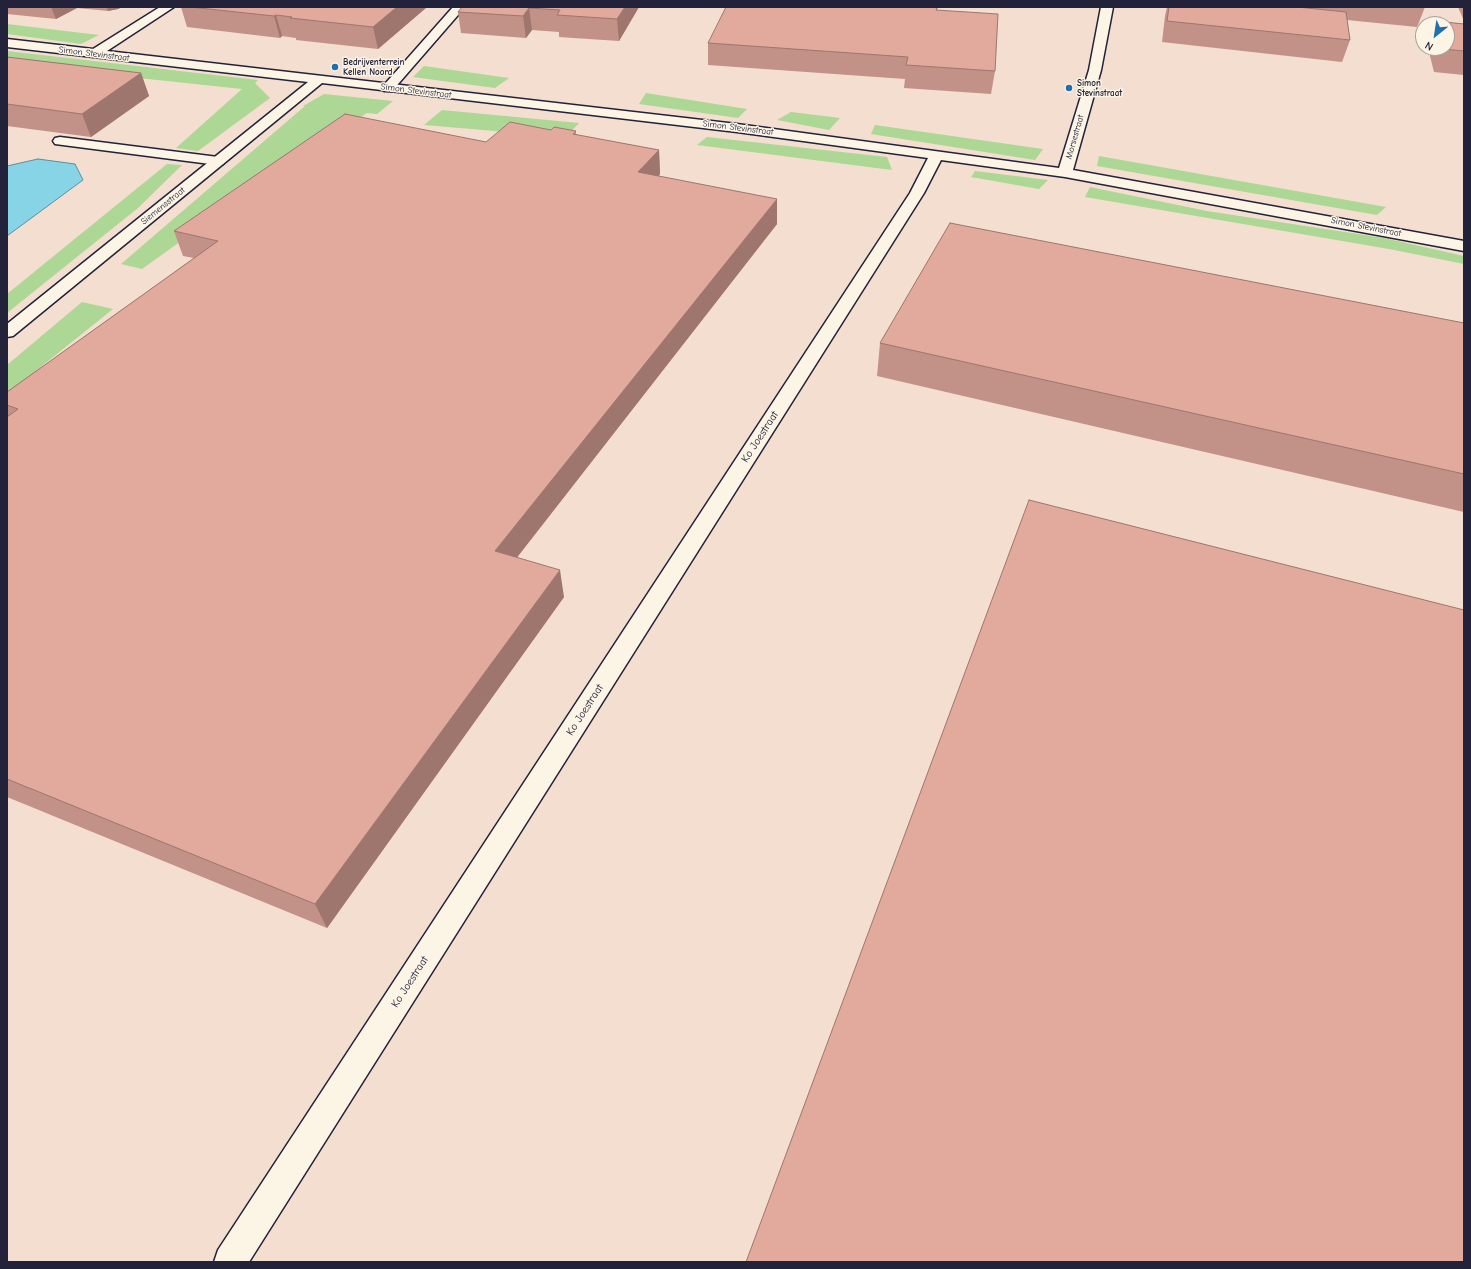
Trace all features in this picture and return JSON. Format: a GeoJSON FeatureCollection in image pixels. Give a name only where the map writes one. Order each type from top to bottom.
{"type":"FeatureCollection","features":[{"type":"Feature","properties":{"kind":"street"},"geometry":{"type":"LineString","coordinates":[[94,54],[168,7]]}},
{"type":"Feature","properties":{"kind":"street"},"geometry":{"type":"LineString","coordinates":[[388,88],[459,7]]}},
{"type":"Feature","properties":{"kind":"street","name":"Morsestraat"},"geometry":{"type":"LineString","coordinates":[[1065,174],[1095,70],[1107,7]]}},
{"type":"Feature","properties":{"kind":"street","name":"Simon Stevinstraat"},"geometry":{"type":"LineString","coordinates":[[7,43],[737,128],[936,155],[1065,174],[1262,208],[1464,246]]}},
{"type":"Feature","properties":{"kind":"street","name":"Siemensstraat"},"geometry":{"type":"LineString","coordinates":[[7,332],[318,80]]}},
{"type":"Feature","properties":{"kind":"street"},"geometry":{"type":"LineString","coordinates":[[60,141],[218,161]]}},
{"type":"Feature","properties":{"kind":"street","name":"Ko Joestraat"},"geometry":{"type":"LineString","coordinates":[[230,1262],[917,193],[936,155]]}},
{"type":"Feature","properties":{"kind":"shaded area"},"geometry":{"type":"Polygon","coordinates":[[[7,7],[1464,7],[1464,1262],[7,1262],[7,7]]]}},
{"type":"Feature","properties":{"kind":"green space"},"geometry":{"type":"Polygon","coordinates":[[[7,24],[99,35],[81,44],[7,34],[7,24]]]}},
{"type":"Feature","properties":{"kind":"green space"},"geometry":{"type":"Polygon","coordinates":[[[7,51],[258,80],[255,83],[270,98],[198,151],[176,148],[242,89],[7,64],[7,51]]]}},
{"type":"Feature","properties":{"kind":"green space"},"geometry":{"type":"Polygon","coordinates":[[[424,66],[509,78],[495,88],[413,77],[424,66]]]}},
{"type":"Feature","properties":{"kind":"green space"},"geometry":{"type":"Polygon","coordinates":[[[646,93],[747,109],[738,118],[639,104],[646,93]]]}},
{"type":"Feature","properties":{"kind":"green space"},"geometry":{"type":"Polygon","coordinates":[[[324,94],[393,101],[377,114],[367,113],[262,183],[142,269],[121,264],[305,106],[303,106],[324,94]]]}},
{"type":"Feature","properties":{"kind":"green space"},"geometry":{"type":"Polygon","coordinates":[[[442,110],[579,123],[566,137],[424,125],[442,110]]]}},
{"type":"Feature","properties":{"kind":"green space"},"geometry":{"type":"Polygon","coordinates":[[[791,112],[840,118],[829,130],[777,120],[791,112]]]}},
{"type":"Feature","properties":{"kind":"green space"},"geometry":{"type":"Polygon","coordinates":[[[875,125],[1043,149],[1035,160],[871,134],[875,125]]]}},
{"type":"Feature","properties":{"kind":"green space"},"geometry":{"type":"Polygon","coordinates":[[[707,137],[887,157],[892,170],[697,145],[707,137]]]}},
{"type":"Feature","properties":{"kind":"green space"},"geometry":{"type":"Polygon","coordinates":[[[1099,156],[1386,207],[1377,215],[1097,166],[1099,156]]]}},
{"type":"Feature","properties":{"kind":"green space"},"geometry":{"type":"Polygon","coordinates":[[[167,164],[182,165],[138,208],[7,313],[7,294],[167,164]]]}},
{"type":"Feature","properties":{"kind":"green space"},"geometry":{"type":"Polygon","coordinates":[[[975,171],[1048,180],[1039,189],[971,177],[975,171]]]}},
{"type":"Feature","properties":{"kind":"green space"},"geometry":{"type":"Polygon","coordinates":[[[1090,187],[1207,211],[1384,238],[1464,256],[1464,264],[1389,249],[1085,197],[1090,187]]]}},
{"type":"Feature","properties":{"kind":"green space"},"geometry":{"type":"Polygon","coordinates":[[[82,302],[113,309],[7,394],[7,365],[82,302]]]}},
{"type":"Feature","properties":{"kind":"water"},"geometry":{"type":"Polygon","coordinates":[[[38,159],[75,164],[83,180],[7,236],[7,166],[38,159]]]}},
{"type":"Feature","properties":{"kind":"building"},"geometry":{"type":"Polygon","coordinates":[[[190,7],[397,7],[373,27],[290,18],[292,17],[276,15],[190,7]]]}},
{"type":"Feature","properties":{"kind":"building"},"geometry":{"type":"Polygon","coordinates":[[[462,7],[625,7],[617,19],[557,15],[560,10],[529,8],[523,16],[458,12],[462,7]]]}},
{"type":"Feature","properties":{"kind":"building"},"geometry":{"type":"Polygon","coordinates":[[[726,7],[937,7],[936,10],[998,14],[995,71],[906,65],[908,57],[708,43],[726,7]]]}},
{"type":"Feature","properties":{"kind":"building"},"geometry":{"type":"Polygon","coordinates":[[[1169,7],[1297,7],[1346,12],[1350,40],[1167,21],[1169,7]]]}},
{"type":"Feature","properties":{"kind":"building"},"geometry":{"type":"Polygon","coordinates":[[[1455,23],[1464,24],[1464,51],[1455,50],[1455,23]]]}},
{"type":"Feature","properties":{"kind":"building"},"geometry":{"type":"Polygon","coordinates":[[[7,57],[141,73],[82,114],[7,104],[7,57]]]}},
{"type":"Feature","properties":{"kind":"building"},"geometry":{"type":"Polygon","coordinates":[[[345,114],[486,142],[510,122],[551,130],[554,127],[576,131],[573,134],[659,150],[638,172],[777,199],[495,551],[560,570],[315,904],[7,779],[7,417],[18,409],[7,405],[7,392],[218,241],[174,231],[345,114]]]}},
{"type":"Feature","properties":{"kind":"building"},"geometry":{"type":"Polygon","coordinates":[[[950,223],[1464,323],[1464,474],[880,343],[950,223]]]}},
{"type":"Feature","properties":{"kind":"building"},"geometry":{"type":"Polygon","coordinates":[[[1029,500],[1464,610],[1464,1262],[746,1262],[1029,500]]]}},
{"type":"Feature","properties":{"kind":"place","name":"Bedrijventerrein Kellen Noord"},"geometry":{"type":"Point","coordinates":[335,67]}},
{"type":"Feature","properties":{"kind":"place","name":"Simon Stevinstraat"},"geometry":{"type":"Point","coordinates":[1069,88]}}]}
